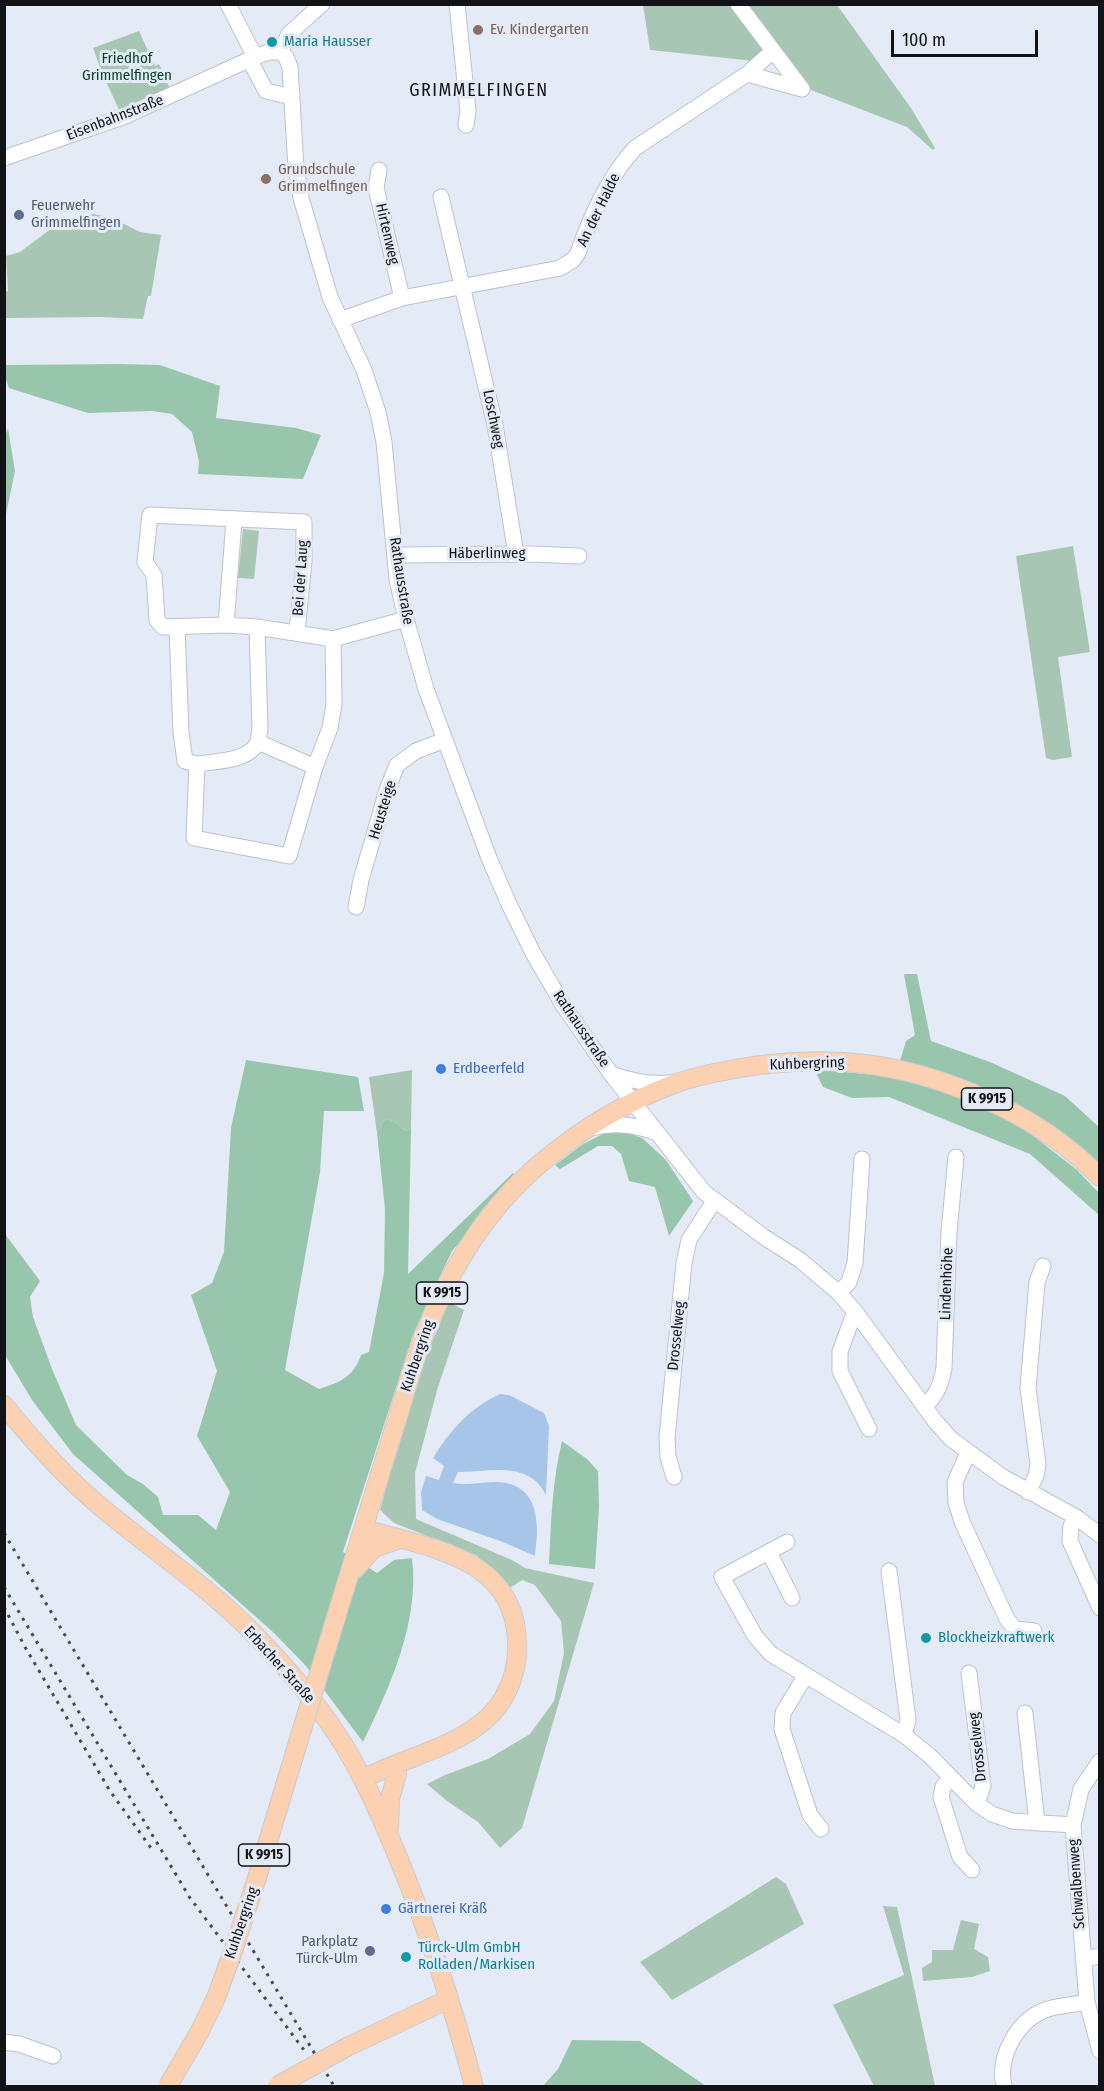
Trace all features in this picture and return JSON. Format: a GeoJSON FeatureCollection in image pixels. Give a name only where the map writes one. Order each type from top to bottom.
{"type":"FeatureCollection","features":[{"type":"Feature","properties":{"kind":"main road","name":"Kuhbergring"},"geometry":{"type":"LineString","coordinates":[[168,2086],[204,2023],[233,1951],[260,1870],[336,1614],[417,1354],[430,1320],[451,1274],[470,1243],[498,1206],[541,1163],[585,1129],[633,1102],[676,1083],[714,1072],[788,1062],[855,1063],[896,1068],[935,1078],[976,1094],[1025,1119],[1059,1141],[1100,1178]]}},
{"type":"Feature","properties":{"kind":"main road","name":"Erbacher Straße"},"geometry":{"type":"LineString","coordinates":[[4,1405],[56,1464],[99,1506],[210,1594],[254,1634],[300,1686],[330,1725],[366,1786],[412,1891],[449,1999],[474,2086]]}},
{"type":"Feature","properties":{"kind":"main road"},"geometry":{"type":"LineString","coordinates":[[363,1529],[426,1545],[467,1560],[491,1579],[509,1605],[518,1635],[516,1666],[505,1696],[486,1720],[459,1737],[412,1758],[366,1786]]}},
{"type":"Feature","properties":{"kind":"main road"},"geometry":{"type":"LineString","coordinates":[[346,1583],[368,1553],[382,1544],[401,1539]]}},
{"type":"Feature","properties":{"kind":"main road"},"geometry":{"type":"LineString","coordinates":[[366,1786],[397,1774],[412,1758]]}},
{"type":"Feature","properties":{"kind":"main road"},"geometry":{"type":"LineString","coordinates":[[390,1837],[389,1806],[397,1774]]}},
{"type":"Feature","properties":{"kind":"main road"},"geometry":{"type":"LineString","coordinates":[[277,2086],[347,2047],[449,1999]]}},
{"type":"Feature","properties":{"kind":"main road"},"geometry":{"type":"LineString","coordinates":[[423,2010],[442,2013],[450,2018],[458,2028]]}},
{"type":"Feature","properties":{"kind":"street"},"geometry":{"type":"LineString","coordinates":[[228,4],[266,91],[283,95],[292,94]]}},
{"type":"Feature","properties":{"kind":"street"},"geometry":{"type":"LineString","coordinates":[[252,58],[269,52],[280,52],[289,34],[322,4]]}},
{"type":"Feature","properties":{"kind":"street"},"geometry":{"type":"LineString","coordinates":[[457,4],[468,111],[466,124]]}},
{"type":"Feature","properties":{"kind":"street"},"geometry":{"type":"LineString","coordinates":[[738,4],[802,89],[747,74]]}},
{"type":"Feature","properties":{"kind":"street","name":"An der Halde"},"geometry":{"type":"LineString","coordinates":[[340,320],[402,298],[560,268],[573,260],[600,200],[623,162],[635,148],[747,74],[773,51]]}},
{"type":"Feature","properties":{"kind":"street","name":"Rathausstraße"},"geometry":{"type":"LineString","coordinates":[[280,52],[286,57],[290,67],[296,168],[301,198],[330,297],[364,370],[378,411],[384,442],[395,555],[405,619],[426,689],[489,858],[516,920],[563,1005],[611,1074],[704,1192],[714,1201]]}},
{"type":"Feature","properties":{"kind":"street","name":"Eisenbahnstraße"},"geometry":{"type":"LineString","coordinates":[[4,158],[123,117],[252,58]]}},
{"type":"Feature","properties":{"kind":"street","name":"Hirtenweg"},"geometry":{"type":"LineString","coordinates":[[379,170],[376,188],[402,298]]}},
{"type":"Feature","properties":{"kind":"street"},"geometry":{"type":"LineString","coordinates":[[441,197],[463,286]]}},
{"type":"Feature","properties":{"kind":"street","name":"Loschweg"},"geometry":{"type":"LineString","coordinates":[[463,286],[495,425],[516,554]]}},
{"type":"Feature","properties":{"kind":"street","name":"Bei der Laug"},"geometry":{"type":"LineString","coordinates":[[297,632],[303,570],[304,522],[150,515],[145,562],[154,575],[157,621],[163,627],[257,627],[333,639],[405,619]]}},
{"type":"Feature","properties":{"kind":"street"},"geometry":{"type":"LineString","coordinates":[[226,626],[234,520]]}},
{"type":"Feature","properties":{"kind":"street","name":"Häberlinweg"},"geometry":{"type":"LineString","coordinates":[[395,555],[579,556]]}},
{"type":"Feature","properties":{"kind":"street"},"geometry":{"type":"LineString","coordinates":[[177,627],[181,732],[185,762],[197,764],[243,756],[254,750],[258,742],[260,728],[257,627]]}},
{"type":"Feature","properties":{"kind":"street"},"geometry":{"type":"LineString","coordinates":[[197,764],[194,838],[290,856],[315,767],[330,728],[334,704],[333,639]]}},
{"type":"Feature","properties":{"kind":"street","name":"Heusteige"},"geometry":{"type":"LineString","coordinates":[[356,907],[361,880],[387,790],[397,765],[416,751],[445,740]]}},
{"type":"Feature","properties":{"kind":"street"},"geometry":{"type":"LineString","coordinates":[[258,742],[315,767]]}},
{"type":"Feature","properties":{"kind":"street"},"geometry":{"type":"LineString","coordinates":[[611,1074],[637,1082],[676,1083]]}},
{"type":"Feature","properties":{"kind":"street"},"geometry":{"type":"LineString","coordinates":[[585,1129],[621,1124],[641,1126],[657,1133]]}},
{"type":"Feature","properties":{"kind":"street","name":"Lindenhöhe"},"geometry":{"type":"LineString","coordinates":[[925,1406],[935,1396],[944,1368],[956,1157]]}},
{"type":"Feature","properties":{"kind":"street"},"geometry":{"type":"LineString","coordinates":[[839,1293],[849,1282],[855,1263],[862,1159]]}},
{"type":"Feature","properties":{"kind":"street"},"geometry":{"type":"LineString","coordinates":[[714,1201],[800,1260],[839,1293],[858,1314],[935,1421],[951,1439],[968,1453],[1028,1492],[1076,1517],[1100,1535]]}},
{"type":"Feature","properties":{"kind":"street","name":"Drosselweg"},"geometry":{"type":"LineString","coordinates":[[674,1477],[668,1456],[667,1437],[684,1263],[689,1240],[714,1201]]}},
{"type":"Feature","properties":{"kind":"street"},"geometry":{"type":"LineString","coordinates":[[1028,1492],[1036,1476],[1038,1464],[1028,1388],[1037,1282],[1043,1266]]}},
{"type":"Feature","properties":{"kind":"street"},"geometry":{"type":"LineString","coordinates":[[858,1314],[852,1319],[840,1352],[840,1371],[869,1429]]}},
{"type":"Feature","properties":{"kind":"street"},"geometry":{"type":"LineString","coordinates":[[968,1453],[955,1482],[954,1492],[963,1524],[1007,1619],[1016,1629],[1034,1630]]}},
{"type":"Feature","properties":{"kind":"street"},"geometry":{"type":"LineString","coordinates":[[1076,1517],[1071,1526],[1070,1541],[1100,1608]]}},
{"type":"Feature","properties":{"kind":"street","name":"Drosselweg"},"geometry":{"type":"LineString","coordinates":[[787,1542],[722,1577],[754,1636],[771,1654],[904,1735],[978,1804],[1003,1819],[1073,1825]]}},
{"type":"Feature","properties":{"kind":"street"},"geometry":{"type":"LineString","coordinates":[[769,1552],[792,1598]]}},
{"type":"Feature","properties":{"kind":"street"},"geometry":{"type":"LineString","coordinates":[[889,1571],[898,1592],[908,1720],[904,1735]]}},
{"type":"Feature","properties":{"kind":"street","name":"Drosselweg"},"geometry":{"type":"LineString","coordinates":[[969,1672],[976,1690],[984,1786],[978,1804]]}},
{"type":"Feature","properties":{"kind":"street"},"geometry":{"type":"LineString","coordinates":[[806,1675],[783,1713],[782,1729],[810,1815],[821,1829]]}},
{"type":"Feature","properties":{"kind":"street"},"geometry":{"type":"LineString","coordinates":[[1029,1717],[1037,1823]]}},
{"type":"Feature","properties":{"kind":"street","name":"Schwalbenweg"},"geometry":{"type":"LineString","coordinates":[[1097,1770],[1081,1789],[1073,1825],[1087,2002],[1100,2051]]}},
{"type":"Feature","properties":{"kind":"street","name":"Drosselweg"},"geometry":{"type":"LineString","coordinates":[[951,1777],[943,1787],[941,1797],[960,1857],[972,1870]]}},
{"type":"Feature","properties":{"kind":"street"},"geometry":{"type":"LineString","coordinates":[[1083,1959],[1100,1956]]}},
{"type":"Feature","properties":{"kind":"street"},"geometry":{"type":"LineString","coordinates":[[1004,2086],[1004,2064],[1017,2032],[1031,2018],[1046,2010],[1087,2002]]}},
{"type":"Feature","properties":{"kind":"street"},"geometry":{"type":"LineString","coordinates":[[4,2042],[19,2044],[53,2056]]}},
{"type":"Feature","properties":{"kind":"green space"},"geometry":{"type":"Polygon","coordinates":[[[643,5],[734,5],[765,45],[754,61],[650,50],[643,5]]]}},
{"type":"Feature","properties":{"kind":"green space"},"geometry":{"type":"Polygon","coordinates":[[[743,5],[837,5],[911,108],[935,148],[933,150],[907,127],[803,87],[743,5]]]}},
{"type":"Feature","properties":{"kind":"green space","name":"Friedhof Grimmelfingen"},"geometry":{"type":"Polygon","coordinates":[[[139,31],[155,66],[159,64],[172,93],[121,114],[93,48],[139,31]]]}},
{"type":"Feature","properties":{"kind":"green space"},"geometry":{"type":"Polygon","coordinates":[[[93,214],[112,218],[140,232],[161,235],[151,296],[148,296],[143,319],[5,318],[5,292],[8,291],[6,256],[20,252],[48,231],[71,218],[93,214]]]}},
{"type":"Feature","properties":{"kind":"green space"},"geometry":{"type":"Polygon","coordinates":[[[5,365],[160,365],[220,386],[216,418],[296,428],[321,435],[303,479],[198,474],[199,462],[192,432],[172,414],[152,411],[88,413],[9,388],[5,377],[5,365]]]}},
{"type":"Feature","properties":{"kind":"green space"},"geometry":{"type":"Polygon","coordinates":[[[8,428],[15,471],[5,519],[4,439],[8,428]]]}},
{"type":"Feature","properties":{"kind":"green space"},"geometry":{"type":"Polygon","coordinates":[[[243,529],[259,531],[254,579],[238,578],[243,529]]]}},
{"type":"Feature","properties":{"kind":"green space"},"geometry":{"type":"Polygon","coordinates":[[[1073,546],[1090,652],[1058,657],[1072,757],[1053,760],[1046,758],[1016,556],[1073,546]]]}},
{"type":"Feature","properties":{"kind":"green space"},"geometry":{"type":"Polygon","coordinates":[[[904,974],[917,974],[931,1041],[990,1062],[1065,1096],[1099,1127],[1099,1167],[1056,1129],[1007,1100],[955,1078],[900,1061],[906,1041],[915,1035],[904,974]]]}},
{"type":"Feature","properties":{"kind":"green space"},"geometry":{"type":"Polygon","coordinates":[[[246,1060],[358,1077],[364,1111],[324,1111],[320,1172],[285,1370],[319,1389],[345,1378],[354,1369],[361,1355],[369,1352],[384,1273],[385,1209],[377,1133],[385,1119],[394,1121],[406,1131],[411,1128],[408,1274],[513,1173],[517,1178],[452,1251],[431,1295],[413,1335],[343,1552],[377,1573],[394,1560],[412,1558],[412,1606],[401,1653],[363,1742],[306,1666],[274,1633],[73,1454],[32,1400],[5,1355],[5,1234],[40,1281],[30,1297],[33,1317],[76,1425],[127,1475],[143,1484],[158,1497],[163,1515],[198,1515],[216,1530],[230,1492],[197,1436],[217,1371],[191,1295],[212,1283],[224,1252],[231,1128],[246,1060]]]}},
{"type":"Feature","properties":{"kind":"green space"},"geometry":{"type":"Polygon","coordinates":[[[814,1069],[874,1075],[938,1087],[1017,1123],[1077,1170],[1099,1193],[1099,1215],[1030,1154],[889,1097],[852,1098],[823,1087],[814,1069]]]}},
{"type":"Feature","properties":{"kind":"green space"},"geometry":{"type":"Polygon","coordinates":[[[412,1070],[411,1128],[406,1131],[394,1121],[385,1119],[377,1133],[369,1077],[412,1070]]]}},
{"type":"Feature","properties":{"kind":"green space"},"geometry":{"type":"Polygon","coordinates":[[[625,1132],[642,1138],[666,1160],[693,1201],[669,1236],[655,1187],[629,1181],[621,1154],[612,1146],[598,1146],[560,1169],[555,1165],[583,1144],[605,1133],[625,1132]]]}},
{"type":"Feature","properties":{"kind":"green space"},"geometry":{"type":"Polygon","coordinates":[[[449,1302],[464,1310],[438,1387],[415,1473],[416,1519],[512,1560],[525,1568],[594,1583],[522,1828],[500,1848],[478,1822],[427,1784],[488,1759],[530,1734],[554,1701],[564,1653],[561,1621],[535,1585],[522,1580],[510,1588],[476,1555],[394,1523],[380,1510],[416,1380],[449,1302]]]}},
{"type":"Feature","properties":{"kind":"green space"},"geometry":{"type":"Polygon","coordinates":[[[562,1441],[587,1459],[598,1471],[599,1507],[595,1569],[549,1564],[554,1487],[562,1441]]]}},
{"type":"Feature","properties":{"kind":"green space"},"geometry":{"type":"Polygon","coordinates":[[[776,1877],[786,1884],[804,1924],[672,2000],[640,1962],[776,1877]]]}},
{"type":"Feature","properties":{"kind":"green space"},"geometry":{"type":"Polygon","coordinates":[[[883,1906],[897,1907],[935,2086],[874,2086],[833,2005],[904,1975],[883,1906]]]}},
{"type":"Feature","properties":{"kind":"green space"},"geometry":{"type":"Polygon","coordinates":[[[961,1920],[979,1924],[974,1949],[988,1957],[990,1971],[972,1977],[923,1981],[922,1968],[932,1962],[932,1950],[953,1950],[961,1920]]]}},
{"type":"Feature","properties":{"kind":"green space"},"geometry":{"type":"Polygon","coordinates":[[[572,2040],[640,2041],[706,2086],[543,2086],[558,2069],[572,2040]]]}},
{"type":"Feature","properties":{"kind":"water"},"geometry":{"type":"Polygon","coordinates":[[[500,1394],[509,1395],[544,1413],[549,1426],[546,1495],[539,1484],[529,1477],[507,1470],[458,1472],[453,1483],[496,1482],[510,1484],[521,1489],[529,1497],[534,1507],[537,1530],[535,1556],[437,1519],[422,1510],[421,1492],[426,1476],[439,1480],[444,1466],[433,1458],[440,1447],[470,1413],[500,1394]]]}},
{"type":"Feature","properties":{"kind":"railway"},"geometry":{"type":"LineString","coordinates":[[4,1533],[334,2086]]}},
{"type":"Feature","properties":{"kind":"railway"},"geometry":{"type":"LineString","coordinates":[[4,1587],[190,1898],[304,2050]]}},
{"type":"Feature","properties":{"kind":"railway"},"geometry":{"type":"LineString","coordinates":[[4,1607],[110,1791],[151,1848]]}},
{"type":"Feature","properties":{"kind":"place","name":"Ev. Kindergarten"},"geometry":{"type":"Point","coordinates":[478,30]}},
{"type":"Feature","properties":{"kind":"place","name":"Maria Hausser"},"geometry":{"type":"Point","coordinates":[272,42]}},
{"type":"Feature","properties":{"kind":"place","name":"Grundschule Grimmelfingen"},"geometry":{"type":"Point","coordinates":[266,179]}},
{"type":"Feature","properties":{"kind":"place","name":"Feuerwehr Grimmelfingen"},"geometry":{"type":"Point","coordinates":[19,215]}},
{"type":"Feature","properties":{"kind":"place","name":"Erdbeerfeld"},"geometry":{"type":"Point","coordinates":[441,1069]}},
{"type":"Feature","properties":{"kind":"place","name":"Blockheizkraftwerk"},"geometry":{"type":"Point","coordinates":[926,1638]}},
{"type":"Feature","properties":{"kind":"place","name":"Gärtnerei Kräß"},"geometry":{"type":"Point","coordinates":[386,1909]}},
{"type":"Feature","properties":{"kind":"place","name":"Parkplatz Türck-Ulm"},"geometry":{"type":"Point","coordinates":[370,1951]}},
{"type":"Feature","properties":{"kind":"place","name":"Türck-Ulm GmbH Rolladen/Markisen"},"geometry":{"type":"Point","coordinates":[406,1957]}},
{"type":"Feature","properties":{"kind":"district","name":"GRIMMELFINGEN"},"geometry":{"type":"Point","coordinates":[479,91]}}]}
